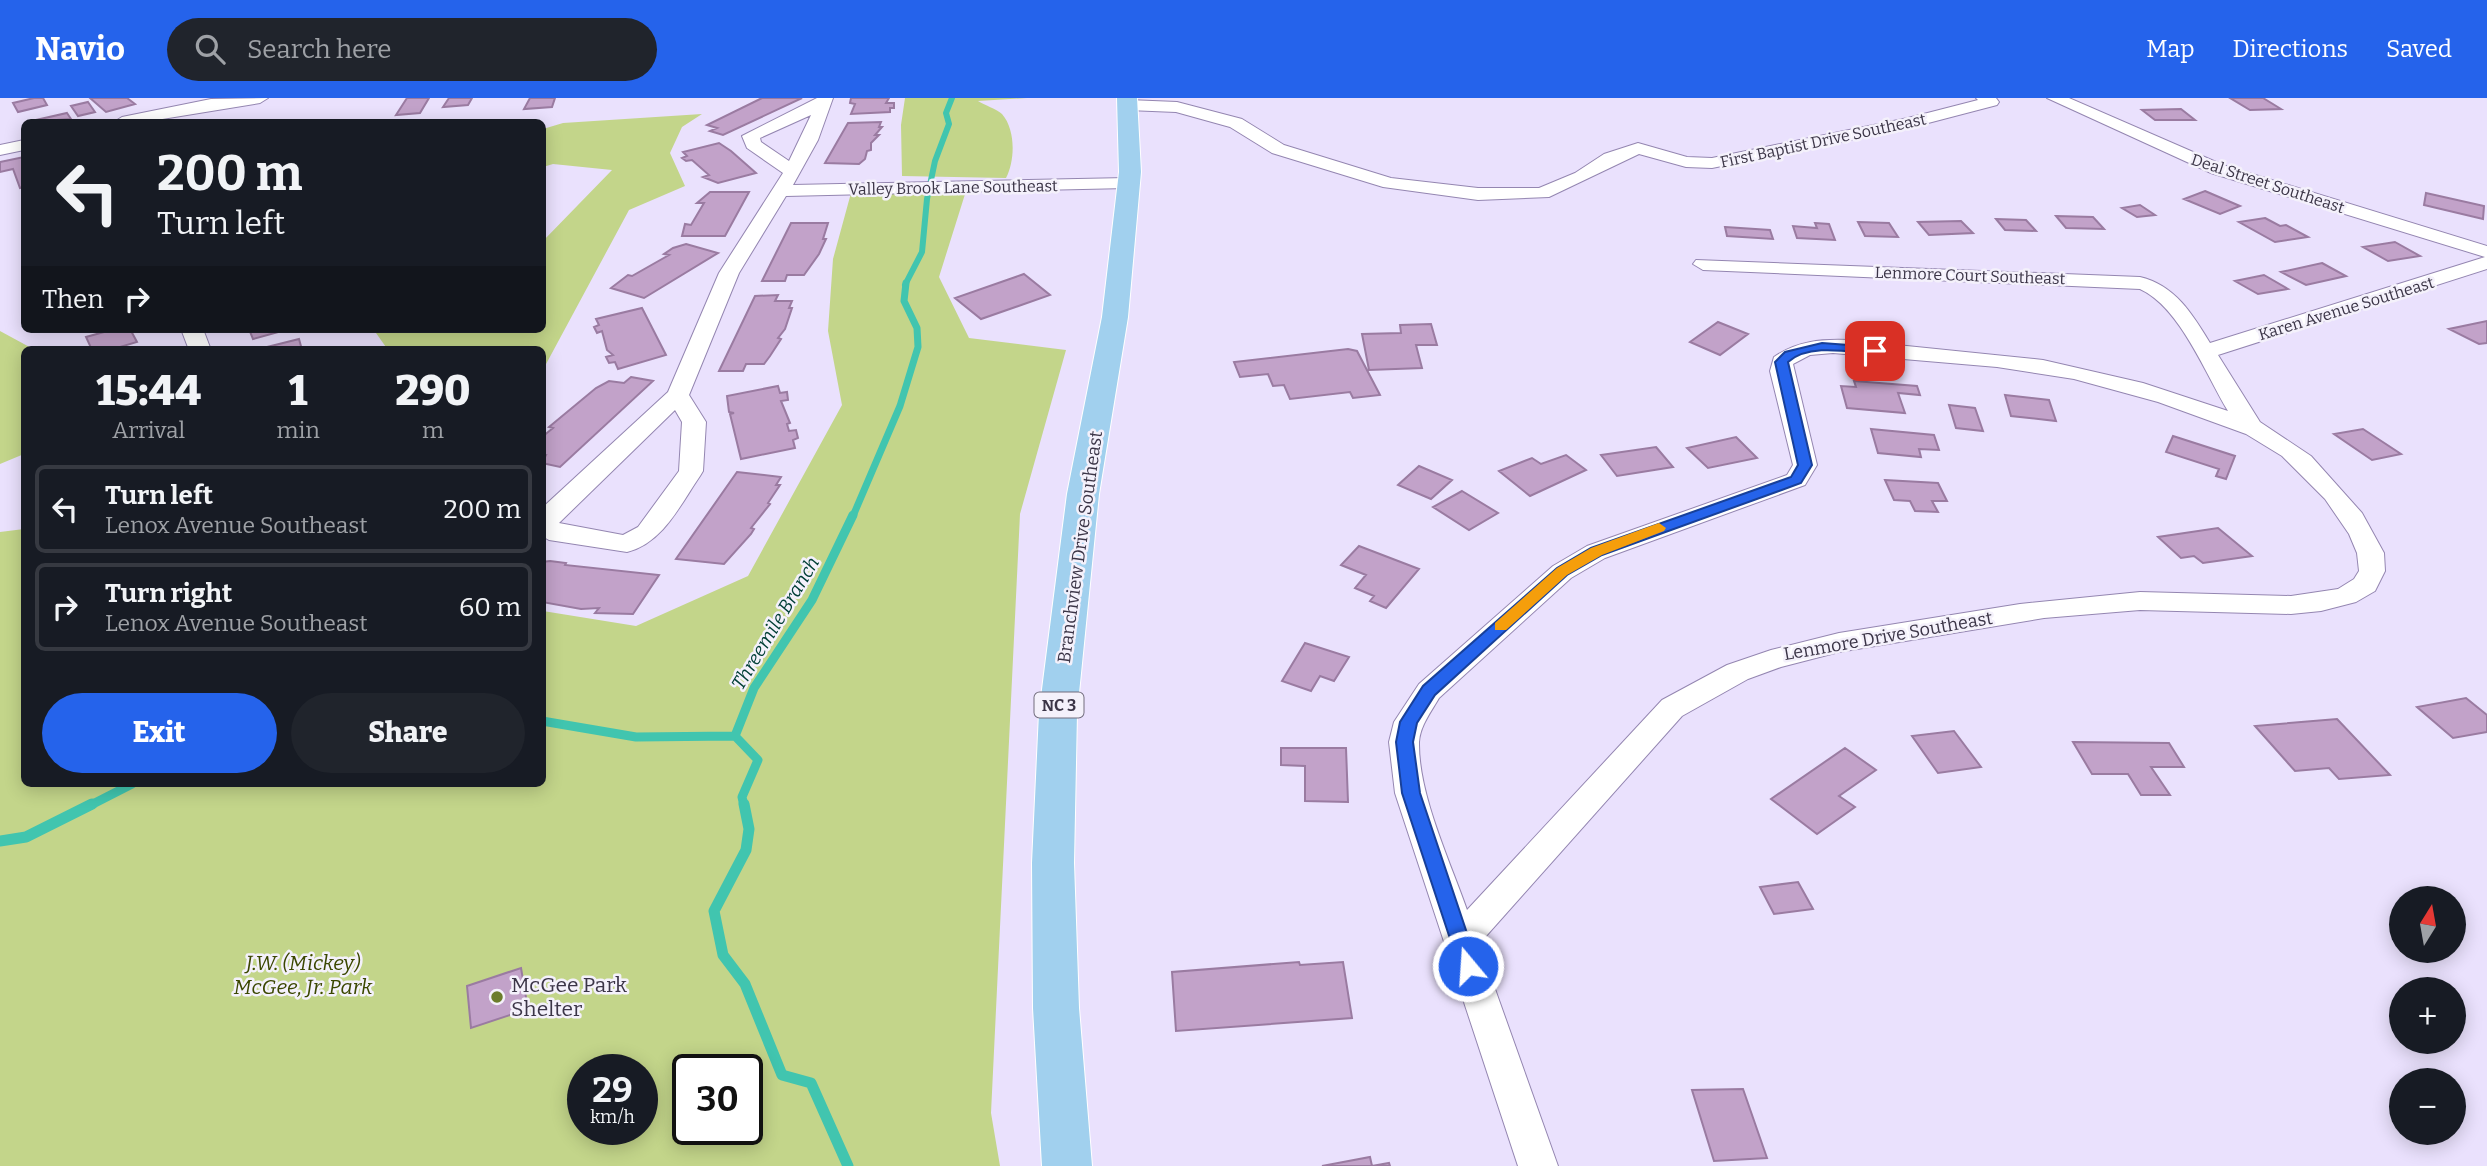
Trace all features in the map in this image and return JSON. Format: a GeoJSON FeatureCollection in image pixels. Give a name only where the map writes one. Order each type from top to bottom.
{"type":"FeatureCollection","features":[{"type":"Feature","properties":{"kind":"main road","name":"Branchview Drive Southeast"},"geometry":{"type":"LineString","coordinates":[[1067,1166],[1060,1090],[1053,863],[1058,713],[1083,494],[1125,247],[1127,183],[1130,172],[1128,102]]}},
{"type":"Feature","properties":{"kind":"street"},"geometry":{"type":"LineString","coordinates":[[137,119],[212,104],[260,98]]}},
{"type":"Feature","properties":{"kind":"street","name":"First Baptist Drive Southeast"},"geometry":{"type":"LineString","coordinates":[[1128,102],[1177,107],[1236,123],[1278,149],[1389,183],[1478,194],[1542,192],[1581,177],[1610,158],[1638,148],[1686,162],[1712,163],[1909,123],[1991,102],[1984,98]]}},
{"type":"Feature","properties":{"kind":"street","name":"Deal Street Southeast"},"geometry":{"type":"LineString","coordinates":[[2055,98],[2217,169],[2487,252]]}},
{"type":"Feature","properties":{"kind":"street"},"geometry":{"type":"LineString","coordinates":[[792,171],[753,144],[751,136],[825,100]]}},
{"type":"Feature","properties":{"kind":"street"},"geometry":{"type":"LineString","coordinates":[[678,395],[694,422],[691,471],[647,533],[627,544],[558,534],[547,527],[546,519],[678,395],[706,322],[736,260],[813,138],[825,100]]}},
{"type":"Feature","properties":{"kind":"street"},"geometry":{"type":"LineString","coordinates":[[0,150],[21,146]]}},
{"type":"Feature","properties":{"kind":"street","name":"Valley Brook Lane Southeast"},"geometry":{"type":"LineString","coordinates":[[779,191],[1127,183]]}},
{"type":"Feature","properties":{"kind":"street","name":"Karen Avenue Southeast"},"geometry":{"type":"LineString","coordinates":[[2204,352],[2487,263]]}},
{"type":"Feature","properties":{"kind":"street","name":"Lenmore Court Southeast"},"geometry":{"type":"LineString","coordinates":[[1703,264],[2138,283],[2153,287],[2172,304],[2204,352]]}},
{"type":"Feature","properties":{"kind":"street"},"geometry":{"type":"LineString","coordinates":[[1538,1166],[1411,793],[1405,742],[1409,722],[1429,691],[1562,572],[1597,552],[1796,480],[1805,465],[1782,371],[1782,362],[1789,354],[1822,346],[2015,362],[2144,392],[2254,429]]}},
{"type":"Feature","properties":{"kind":"street","name":"Lenmore Drive Southeast"},"geometry":{"type":"LineString","coordinates":[[1460,941],[1672,708],[1730,673],[1769,658],[2045,608],[2140,601],[2305,604],[2340,597],[2365,584],[2372,573],[2371,550],[2362,533],[2321,478],[2291,451],[2254,429],[2204,352]]}},
{"type":"Feature","properties":{"kind":"green space"},"geometry":{"type":"Polygon","coordinates":[[[905,98],[1027,98],[978,101],[1002,114],[1010,128],[1013,146],[1006,178],[902,176],[901,125],[905,98]]]}},
{"type":"Feature","properties":{"kind":"green space"},"geometry":{"type":"Polygon","coordinates":[[[702,114],[682,127],[670,153],[685,186],[629,210],[546,364],[546,346],[385,346],[376,333],[546,333],[546,238],[612,170],[553,164],[546,166],[546,128],[563,123],[702,114]]]}},
{"type":"Feature","properties":{"kind":"green space","name":"J.W. (Mickey) McGee, Jr. Park"},"geometry":{"type":"Polygon","coordinates":[[[966,191],[939,277],[969,338],[1066,350],[1020,514],[991,1113],[1000,1166],[0,1166],[0,532],[21,529],[21,787],[546,787],[546,611],[636,626],[748,576],[842,405],[828,331],[833,259],[851,193],[966,191]]]}},
{"type":"Feature","properties":{"kind":"green space"},"geometry":{"type":"Polygon","coordinates":[[[0,331],[28,346],[21,346],[21,455],[0,464],[0,331]]]}},
{"type":"Feature","properties":{"kind":"building"},"geometry":{"type":"Polygon","coordinates":[[[43,98],[47,105],[18,112],[13,103],[43,98]]]}},
{"type":"Feature","properties":{"kind":"building"},"geometry":{"type":"Polygon","coordinates":[[[90,98],[127,98],[135,104],[106,112],[90,98]]]}},
{"type":"Feature","properties":{"kind":"building"},"geometry":{"type":"Polygon","coordinates":[[[407,98],[429,98],[420,113],[396,115],[407,98]]]}},
{"type":"Feature","properties":{"kind":"building"},"geometry":{"type":"Polygon","coordinates":[[[449,98],[472,98],[468,105],[443,107],[449,98]]]}},
{"type":"Feature","properties":{"kind":"building"},"geometry":{"type":"Polygon","coordinates":[[[530,98],[555,98],[552,107],[524,109],[530,98]]]}},
{"type":"Feature","properties":{"kind":"building"},"geometry":{"type":"Polygon","coordinates":[[[762,98],[802,98],[723,135],[710,131],[717,128],[707,125],[762,98]]]}},
{"type":"Feature","properties":{"kind":"building"},"geometry":{"type":"Polygon","coordinates":[[[851,98],[889,98],[886,103],[894,103],[894,108],[890,108],[890,112],[851,114],[855,104],[850,103],[851,98]]]}},
{"type":"Feature","properties":{"kind":"building"},"geometry":{"type":"Polygon","coordinates":[[[2230,98],[2263,98],[2281,109],[2250,110],[2230,98]]]}},
{"type":"Feature","properties":{"kind":"building"},"geometry":{"type":"Polygon","coordinates":[[[88,102],[95,112],[78,116],[71,106],[88,102]]]}},
{"type":"Feature","properties":{"kind":"building"},"geometry":{"type":"Polygon","coordinates":[[[2181,109],[2195,120],[2155,120],[2142,110],[2181,109]]]}},
{"type":"Feature","properties":{"kind":"building"},"geometry":{"type":"Polygon","coordinates":[[[67,113],[71,119],[40,119],[67,113]]]}},
{"type":"Feature","properties":{"kind":"building"},"geometry":{"type":"Polygon","coordinates":[[[881,122],[879,127],[882,127],[875,135],[879,135],[871,143],[871,150],[867,151],[865,159],[859,164],[825,163],[848,123],[881,122]]]}},
{"type":"Feature","properties":{"kind":"building"},"geometry":{"type":"Polygon","coordinates":[[[719,143],[756,173],[718,183],[703,177],[709,175],[692,160],[686,161],[682,158],[687,156],[683,152],[719,143]]]}},
{"type":"Feature","properties":{"kind":"building"},"geometry":{"type":"Polygon","coordinates":[[[21,158],[21,188],[13,169],[0,172],[0,162],[21,158]]]}},
{"type":"Feature","properties":{"kind":"building"},"geometry":{"type":"Polygon","coordinates":[[[2205,191],[2240,206],[2220,214],[2184,199],[2205,191]]]}},
{"type":"Feature","properties":{"kind":"building"},"geometry":{"type":"Polygon","coordinates":[[[710,192],[749,192],[725,236],[682,236],[685,224],[691,225],[704,203],[697,203],[710,192]]]}},
{"type":"Feature","properties":{"kind":"building"},"geometry":{"type":"Polygon","coordinates":[[[2426,193],[2484,206],[2483,219],[2424,205],[2426,193]]]}},
{"type":"Feature","properties":{"kind":"building"},"geometry":{"type":"Polygon","coordinates":[[[2140,205],[2155,215],[2137,217],[2122,208],[2140,205]]]}},
{"type":"Feature","properties":{"kind":"building"},"geometry":{"type":"Polygon","coordinates":[[[2056,216],[2093,217],[2104,229],[2066,228],[2056,216]]]}},
{"type":"Feature","properties":{"kind":"building"},"geometry":{"type":"Polygon","coordinates":[[[2265,218],[2308,237],[2275,242],[2239,222],[2265,218]]]}},
{"type":"Feature","properties":{"kind":"building"},"geometry":{"type":"Polygon","coordinates":[[[1996,219],[2026,220],[2036,231],[2005,230],[1996,219]]]}},
{"type":"Feature","properties":{"kind":"building"},"geometry":{"type":"Polygon","coordinates":[[[1961,221],[1973,233],[1929,235],[1918,222],[1961,221]]]}},
{"type":"Feature","properties":{"kind":"building"},"geometry":{"type":"Polygon","coordinates":[[[1858,222],[1889,223],[1898,237],[1865,236],[1858,222]]]}},
{"type":"Feature","properties":{"kind":"building"},"geometry":{"type":"Polygon","coordinates":[[[791,223],[828,223],[823,239],[826,239],[819,254],[804,275],[787,275],[785,281],[762,281],[791,223]]]}},
{"type":"Feature","properties":{"kind":"building"},"geometry":{"type":"Polygon","coordinates":[[[1815,223],[1829,224],[1835,240],[1797,238],[1793,226],[1817,228],[1815,223]]]}},
{"type":"Feature","properties":{"kind":"building"},"geometry":{"type":"Polygon","coordinates":[[[1725,227],[1770,230],[1773,239],[1727,236],[1725,227]]]}},
{"type":"Feature","properties":{"kind":"building"},"geometry":{"type":"Polygon","coordinates":[[[2395,242],[2420,256],[2388,261],[2363,247],[2395,242]]]}},
{"type":"Feature","properties":{"kind":"building"},"geometry":{"type":"Polygon","coordinates":[[[686,244],[718,253],[644,298],[611,288],[628,275],[632,276],[669,255],[664,254],[673,248],[686,244]]]}},
{"type":"Feature","properties":{"kind":"building"},"geometry":{"type":"Polygon","coordinates":[[[2322,263],[2346,276],[2306,285],[2281,272],[2322,263]]]}},
{"type":"Feature","properties":{"kind":"building"},"geometry":{"type":"Polygon","coordinates":[[[1024,274],[1050,295],[981,319],[955,298],[1024,274]]]}},
{"type":"Feature","properties":{"kind":"building"},"geometry":{"type":"Polygon","coordinates":[[[2264,275],[2288,289],[2258,294],[2235,281],[2264,275]]]}},
{"type":"Feature","properties":{"kind":"building"},"geometry":{"type":"Polygon","coordinates":[[[778,295],[775,301],[792,301],[789,308],[792,308],[785,329],[778,338],[781,339],[764,364],[746,364],[743,371],[719,371],[755,296],[778,295]]]}},
{"type":"Feature","properties":{"kind":"building"},"geometry":{"type":"Polygon","coordinates":[[[642,308],[666,355],[618,369],[615,362],[609,363],[606,357],[613,355],[607,350],[602,331],[597,333],[594,327],[599,325],[596,319],[642,308]]]}},
{"type":"Feature","properties":{"kind":"building"},"geometry":{"type":"Polygon","coordinates":[[[2487,321],[2487,343],[2479,344],[2449,329],[2487,321]]]}},
{"type":"Feature","properties":{"kind":"building"},"geometry":{"type":"Polygon","coordinates":[[[1718,322],[1748,334],[1720,355],[1690,342],[1718,322]]]}},
{"type":"Feature","properties":{"kind":"building"},"geometry":{"type":"Polygon","coordinates":[[[1431,324],[1437,345],[1416,345],[1422,368],[1369,370],[1362,334],[1401,333],[1400,325],[1431,324]]]}},
{"type":"Feature","properties":{"kind":"building"},"geometry":{"type":"Polygon","coordinates":[[[100,333],[132,333],[137,342],[124,346],[90,346],[86,337],[100,333]]]}},
{"type":"Feature","properties":{"kind":"building"},"geometry":{"type":"Polygon","coordinates":[[[251,333],[275,333],[253,339],[251,333]]]}},
{"type":"Feature","properties":{"kind":"building"},"geometry":{"type":"Polygon","coordinates":[[[299,339],[301,346],[271,346],[299,339]]]}},
{"type":"Feature","properties":{"kind":"building"},"geometry":{"type":"Polygon","coordinates":[[[1348,349],[1357,351],[1380,395],[1353,398],[1350,392],[1290,399],[1284,385],[1273,386],[1268,374],[1240,377],[1234,362],[1348,349]]]}},
{"type":"Feature","properties":{"kind":"building"},"geometry":{"type":"Polygon","coordinates":[[[631,377],[653,381],[560,467],[546,464],[546,434],[553,428],[549,427],[596,388],[609,381],[624,383],[631,377]]]}},
{"type":"Feature","properties":{"kind":"building"},"geometry":{"type":"Polygon","coordinates":[[[1854,381],[1917,386],[1920,395],[1898,393],[1905,413],[1847,408],[1841,386],[1856,387],[1854,381]]]}},
{"type":"Feature","properties":{"kind":"building"},"geometry":{"type":"Polygon","coordinates":[[[778,386],[780,393],[787,392],[788,400],[781,401],[790,423],[787,424],[789,431],[796,430],[798,438],[793,440],[795,448],[741,459],[730,414],[734,413],[729,412],[727,396],[778,386]]]}},
{"type":"Feature","properties":{"kind":"building"},"geometry":{"type":"Polygon","coordinates":[[[2005,395],[2049,400],[2056,421],[2011,416],[2005,395]]]}},
{"type":"Feature","properties":{"kind":"building"},"geometry":{"type":"Polygon","coordinates":[[[1949,405],[1975,408],[1983,431],[1956,428],[1949,405]]]}},
{"type":"Feature","properties":{"kind":"building"},"geometry":{"type":"Polygon","coordinates":[[[1871,429],[1934,435],[1939,450],[1919,449],[1921,457],[1878,453],[1871,429]]]}},
{"type":"Feature","properties":{"kind":"building"},"geometry":{"type":"Polygon","coordinates":[[[2363,429],[2401,454],[2372,460],[2334,434],[2363,429]]]}},
{"type":"Feature","properties":{"kind":"building"},"geometry":{"type":"Polygon","coordinates":[[[2173,436],[2235,456],[2226,479],[2216,476],[2219,469],[2166,452],[2173,436]]]}},
{"type":"Feature","properties":{"kind":"building"},"geometry":{"type":"Polygon","coordinates":[[[1736,437],[1757,458],[1708,468],[1687,448],[1736,437]]]}},
{"type":"Feature","properties":{"kind":"building"},"geometry":{"type":"Polygon","coordinates":[[[1656,447],[1673,467],[1617,476],[1601,455],[1656,447]]]}},
{"type":"Feature","properties":{"kind":"building"},"geometry":{"type":"Polygon","coordinates":[[[1566,455],[1586,470],[1530,496],[1499,471],[1532,458],[1541,464],[1566,455]]]}},
{"type":"Feature","properties":{"kind":"building"},"geometry":{"type":"Polygon","coordinates":[[[1419,466],[1452,480],[1431,499],[1398,485],[1419,466]]]}},
{"type":"Feature","properties":{"kind":"building"},"geometry":{"type":"Polygon","coordinates":[[[737,472],[781,477],[776,485],[780,485],[768,503],[770,504],[751,528],[754,529],[751,534],[724,564],[676,559],[737,472]]]}},
{"type":"Feature","properties":{"kind":"building"},"geometry":{"type":"Polygon","coordinates":[[[1885,480],[1938,483],[1947,501],[1932,501],[1938,512],[1915,511],[1910,501],[1894,500],[1885,480]]]}},
{"type":"Feature","properties":{"kind":"building"},"geometry":{"type":"Polygon","coordinates":[[[1462,491],[1498,513],[1469,530],[1433,507],[1462,491]]]}},
{"type":"Feature","properties":{"kind":"building"},"geometry":{"type":"Polygon","coordinates":[[[2218,528],[2252,556],[2203,563],[2194,556],[2181,558],[2158,537],[2218,528]]]}},
{"type":"Feature","properties":{"kind":"building"},"geometry":{"type":"Polygon","coordinates":[[[1359,546],[1419,569],[1386,608],[1370,601],[1374,596],[1355,588],[1366,575],[1341,565],[1359,546]]]}},
{"type":"Feature","properties":{"kind":"building"},"geometry":{"type":"Polygon","coordinates":[[[546,562],[659,575],[633,614],[595,613],[599,608],[581,609],[546,603],[546,562]]]}},
{"type":"Feature","properties":{"kind":"building"},"geometry":{"type":"Polygon","coordinates":[[[1305,643],[1349,657],[1334,681],[1320,676],[1311,691],[1282,681],[1305,643]]]}},
{"type":"Feature","properties":{"kind":"building"},"geometry":{"type":"Polygon","coordinates":[[[2466,698],[2487,715],[2487,732],[2453,738],[2417,707],[2466,698]]]}},
{"type":"Feature","properties":{"kind":"building"},"geometry":{"type":"Polygon","coordinates":[[[2337,719],[2390,775],[2339,779],[2329,768],[2295,771],[2255,726],[2337,719]]]}},
{"type":"Feature","properties":{"kind":"building"},"geometry":{"type":"Polygon","coordinates":[[[1954,731],[1981,767],[1938,773],[1912,736],[1954,731]]]}},
{"type":"Feature","properties":{"kind":"building"},"geometry":{"type":"Polygon","coordinates":[[[2073,742],[2169,743],[2184,767],[2151,767],[2170,795],[2141,795],[2128,774],[2092,774],[2073,742]]]}},
{"type":"Feature","properties":{"kind":"building"},"geometry":{"type":"Polygon","coordinates":[[[1281,748],[1346,748],[1348,802],[1305,801],[1305,766],[1281,765],[1281,748]]]}},
{"type":"Feature","properties":{"kind":"building"},"geometry":{"type":"Polygon","coordinates":[[[1845,748],[1876,770],[1839,796],[1855,807],[1817,834],[1771,799],[1845,748]]]}},
{"type":"Feature","properties":{"kind":"building"},"geometry":{"type":"Polygon","coordinates":[[[1798,882],[1813,909],[1774,914],[1760,887],[1798,882]]]}},
{"type":"Feature","properties":{"kind":"building"},"geometry":{"type":"Polygon","coordinates":[[[1299,962],[1300,965],[1343,962],[1352,1018],[1176,1031],[1172,972],[1299,962]]]}},
{"type":"Feature","properties":{"kind":"building","name":"McGee Park Shelter"},"geometry":{"type":"Polygon","coordinates":[[[521,968],[528,1009],[471,1028],[467,986],[521,968]]]}},
{"type":"Feature","properties":{"kind":"building"},"geometry":{"type":"Polygon","coordinates":[[[1743,1089],[1767,1158],[1714,1161],[1692,1090],[1743,1089]]]}},
{"type":"Feature","properties":{"kind":"building"},"geometry":{"type":"Polygon","coordinates":[[[1370,1157],[1372,1166],[1322,1166],[1370,1157]]]}},
{"type":"Feature","properties":{"kind":"waterway","name":"Threemile Branch"},"geometry":{"type":"LineString","coordinates":[[906,283],[922,252],[927,199],[935,161],[949,124],[946,113],[952,98]]}},
{"type":"Feature","properties":{"kind":"waterway","name":"Threemile Branch"},"geometry":{"type":"LineString","coordinates":[[853,516],[900,406],[918,347],[917,328],[904,301],[906,283]]}},
{"type":"Feature","properties":{"kind":"waterway","name":"Threemile Branch"},"geometry":{"type":"LineString","coordinates":[[735,736],[754,688],[812,600],[853,515]]}},
{"type":"Feature","properties":{"kind":"waterway"},"geometry":{"type":"LineString","coordinates":[[546,722],[636,737],[735,736]]}},
{"type":"Feature","properties":{"kind":"waterway","name":"Threemile Branch"},"geometry":{"type":"LineString","coordinates":[[735,736],[758,760],[742,797],[744,806]]}},
{"type":"Feature","properties":{"kind":"waterway"},"geometry":{"type":"LineString","coordinates":[[89,806],[126,787]]}},
{"type":"Feature","properties":{"kind":"waterway"},"geometry":{"type":"LineString","coordinates":[[0,841],[26,837],[92,804]]}},
{"type":"Feature","properties":{"kind":"waterway","name":"Threemile Branch"},"geometry":{"type":"LineString","coordinates":[[744,804],[749,829],[746,850],[714,911],[723,955],[745,984],[782,1075],[811,1083],[848,1166]]}},
{"type":"Feature","properties":{"kind":"slow traffic"},"geometry":{"type":"LineString","coordinates":[[1501,626],[1562,572],[1597,552],[1659,528]]}},
{"type":"Feature","properties":{"kind":"place","name":"McGee Park Shelter"},"geometry":{"type":"Point","coordinates":[497,997]}},
{"type":"Feature","properties":{"kind":"route"},"geometry":{"type":"LineString","coordinates":[[1468,966],[1411,793],[1405,742],[1409,722],[1429,691],[1562,572],[1597,552],[1687,517],[1796,480],[1805,465],[1782,362],[1789,354],[1822,346],[1875,351]]}}]}
